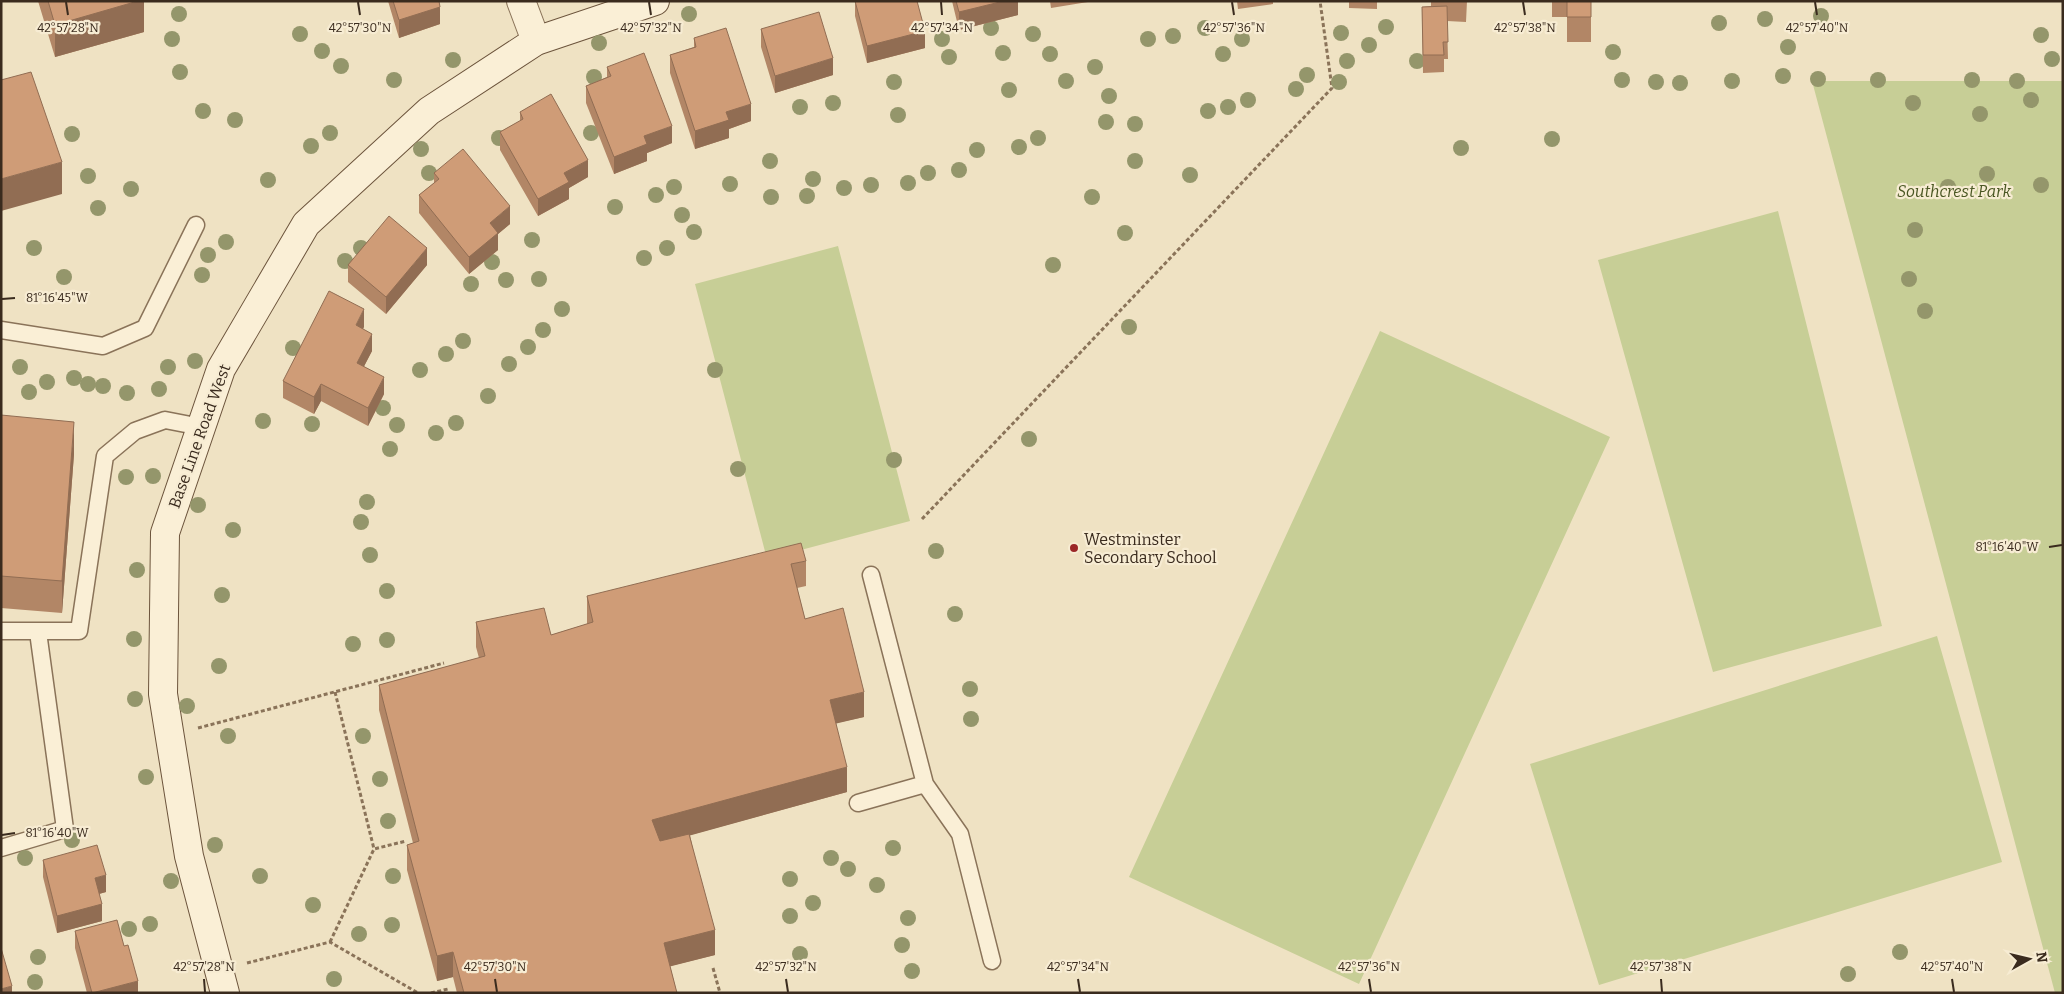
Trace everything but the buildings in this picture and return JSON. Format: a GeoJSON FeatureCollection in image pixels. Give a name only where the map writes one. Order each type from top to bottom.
{"type":"FeatureCollection","features":[{"type":"Feature","properties":{"kind":"street"},"geometry":{"type":"LineString","coordinates":[[521,1],[536,41]]}},
{"type":"Feature","properties":{"kind":"street","name":"Base Line Road West"},"geometry":{"type":"LineString","coordinates":[[222,981],[189,856],[163,694],[165,534],[221,369],[306,224],[428,111],[536,41],[655,1]]}},
{"type":"Feature","properties":{"kind":"lane"},"geometry":{"type":"LineString","coordinates":[[1,330],[103,346],[145,328],[196,225]]}},
{"type":"Feature","properties":{"kind":"lane"},"geometry":{"type":"LineString","coordinates":[[1,631],[79,631],[105,456],[135,431],[165,420],[201,427]]}},
{"type":"Feature","properties":{"kind":"lane"},"geometry":{"type":"LineString","coordinates":[[871,575],[925,784],[960,834],[992,961]]}},
{"type":"Feature","properties":{"kind":"lane"},"geometry":{"type":"LineString","coordinates":[[1,848],[65,829],[38,632]]}},
{"type":"Feature","properties":{"kind":"lane"},"geometry":{"type":"LineString","coordinates":[[858,803],[925,784]]}},
{"type":"Feature","properties":{"kind":"path"},"geometry":{"type":"LineString","coordinates":[[922,520],[1332,88],[1320,1]]}},
{"type":"Feature","properties":{"kind":"path"},"geometry":{"type":"LineString","coordinates":[[170,736],[444,663]]}},
{"type":"Feature","properties":{"kind":"path"},"geometry":{"type":"LineString","coordinates":[[222,981],[330,942],[374,849],[334,692]]}},
{"type":"Feature","properties":{"kind":"path"},"geometry":{"type":"LineString","coordinates":[[374,849],[406,841]]}},
{"type":"Feature","properties":{"kind":"path"},"geometry":{"type":"LineString","coordinates":[[330,942],[418,993]]}},
{"type":"Feature","properties":{"kind":"path"},"geometry":{"type":"LineString","coordinates":[[713,968],[720,993]]}},
{"type":"Feature","properties":{"kind":"path"},"geometry":{"type":"LineString","coordinates":[[431,993],[448,989]]}},
{"type":"Feature","properties":{"kind":"green space","name":"Southcrest Park"},"geometry":{"type":"Polygon","coordinates":[[[1812,81],[2063,81],[2063,993],[2055,993],[1812,81]]]}},
{"type":"Feature","properties":{"kind":"green space"},"geometry":{"type":"Polygon","coordinates":[[[1778,211],[1882,626],[1713,672],[1598,260],[1778,211]]]}},
{"type":"Feature","properties":{"kind":"green space"},"geometry":{"type":"Polygon","coordinates":[[[838,246],[910,521],[767,559],[695,284],[838,246]]]}},
{"type":"Feature","properties":{"kind":"green space"},"geometry":{"type":"Polygon","coordinates":[[[1380,331],[1610,437],[1359,984],[1129,877],[1380,331]]]}},
{"type":"Feature","properties":{"kind":"green space"},"geometry":{"type":"Polygon","coordinates":[[[1937,636],[2002,862],[1599,985],[1530,764],[1937,636]]]}},
{"type":"Feature","properties":{"kind":"place","name":"Westminster Secondary School"},"geometry":{"type":"Point","coordinates":[1074,548]}}]}
